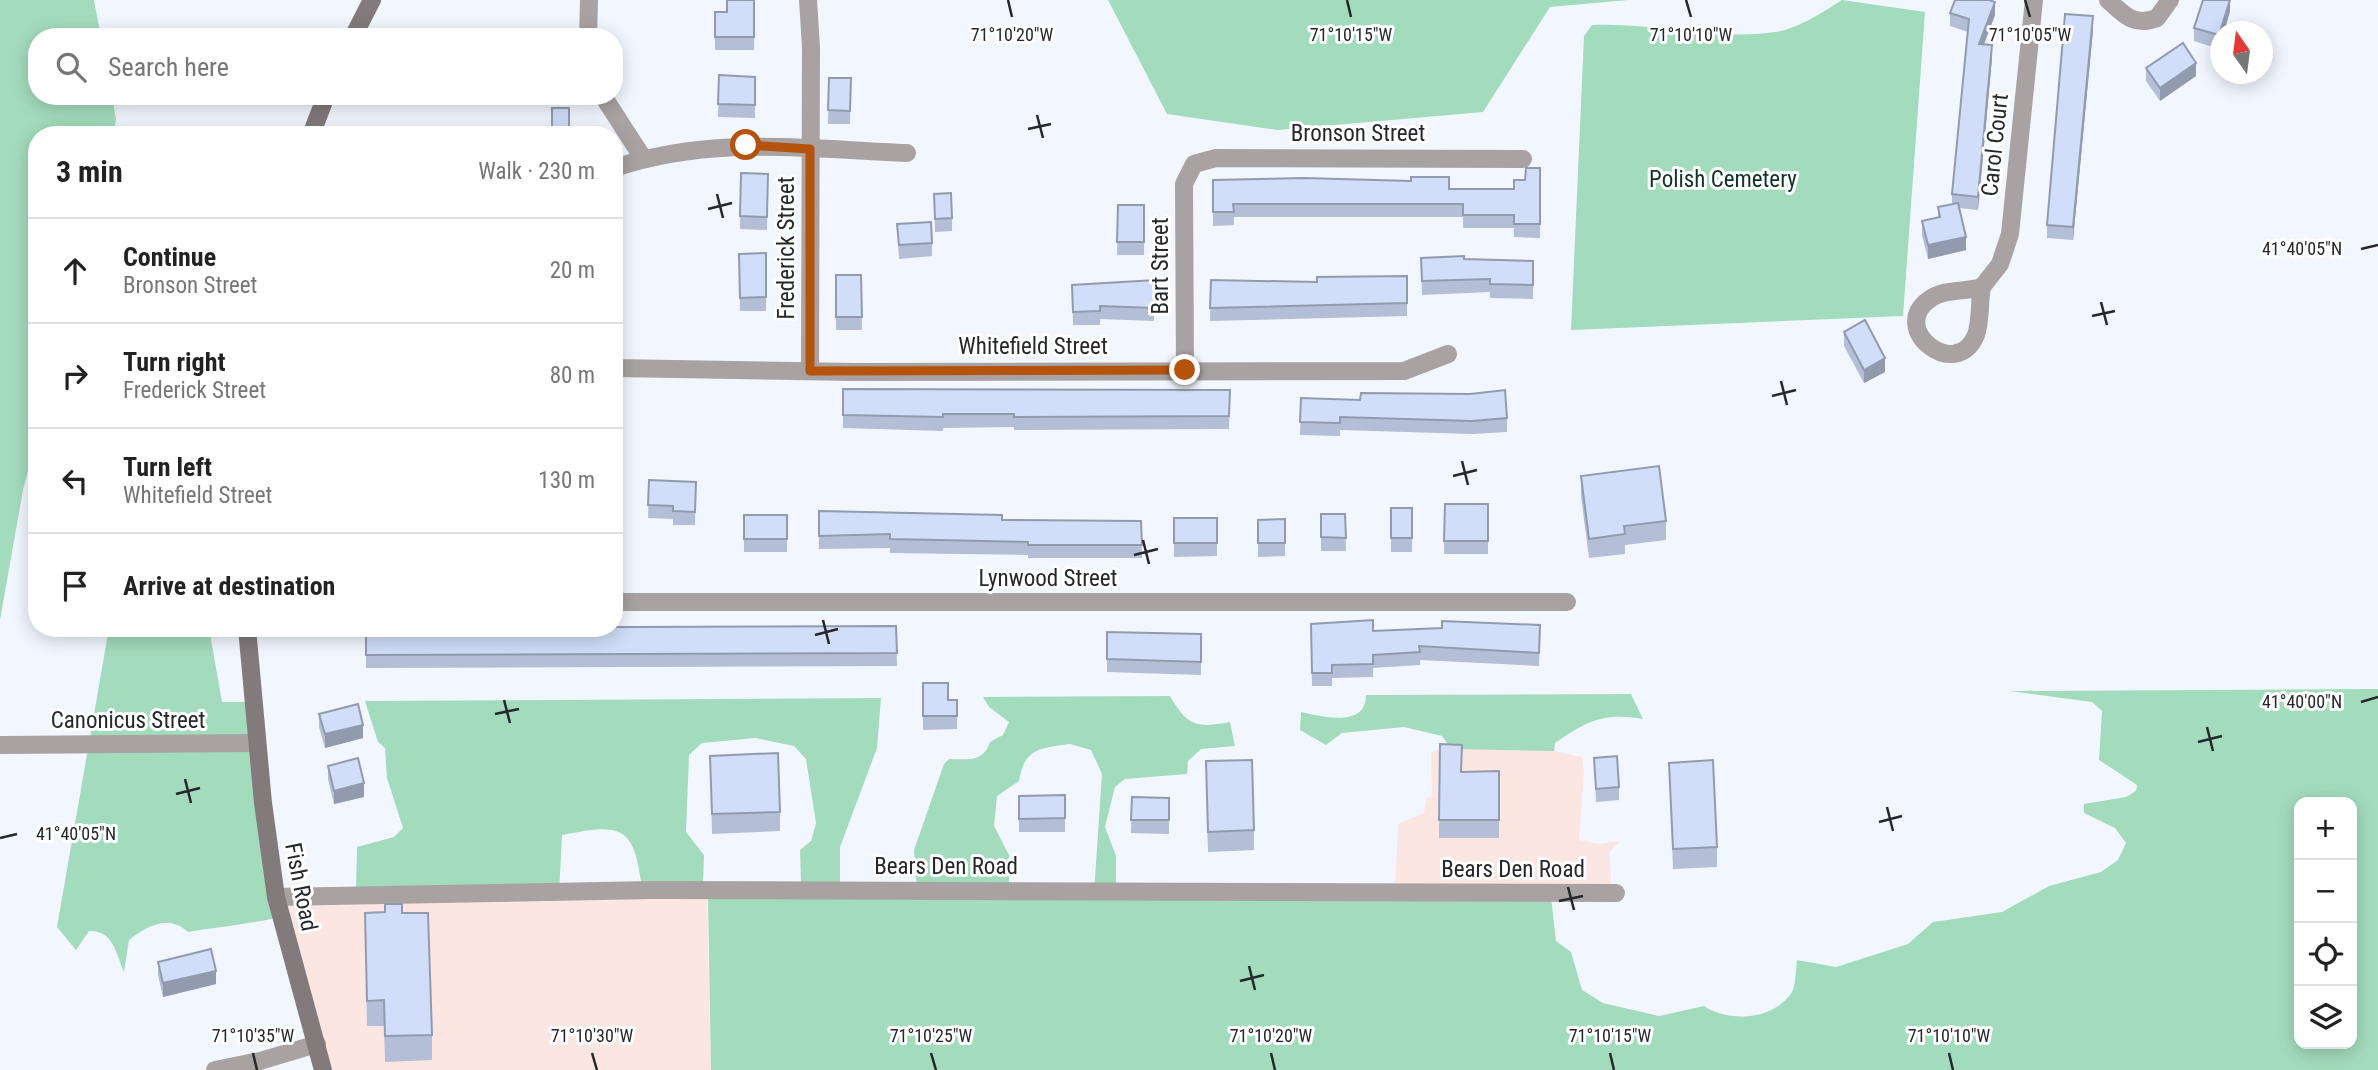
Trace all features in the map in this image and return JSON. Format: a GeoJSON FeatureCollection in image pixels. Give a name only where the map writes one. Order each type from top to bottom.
{"type":"FeatureCollection","features":[{"type":"Feature","properties":{"kind":"main road"},"geometry":{"type":"LineString","coordinates":[[358,28],[372,0]]}},
{"type":"Feature","properties":{"kind":"main road"},"geometry":{"type":"LineString","coordinates":[[314,126],[323,105]]}},
{"type":"Feature","properties":{"kind":"main road","name":"Fish Road"},"geometry":{"type":"LineString","coordinates":[[248,637],[257,744],[276,897],[323,1070]]}},
{"type":"Feature","properties":{"kind":"street"},"geometry":{"type":"LineString","coordinates":[[588,28],[589,0]]}},
{"type":"Feature","properties":{"kind":"street","name":"Frederick Street"},"geometry":{"type":"LineString","coordinates":[[808,0],[810,371]]}},
{"type":"Feature","properties":{"kind":"street","name":"Carol Court"},"geometry":{"type":"LineString","coordinates":[[1982,287],[2000,264],[2010,234],[2034,0]]}},
{"type":"Feature","properties":{"kind":"street"},"geometry":{"type":"LineString","coordinates":[[2108,0],[2123,15],[2140,22],[2157,18],[2169,0]]}},
{"type":"Feature","properties":{"kind":"street"},"geometry":{"type":"LineString","coordinates":[[609,105],[622,126]]}},
{"type":"Feature","properties":{"kind":"street"},"geometry":{"type":"LineString","coordinates":[[623,127],[643,158]]}},
{"type":"Feature","properties":{"kind":"street"},"geometry":{"type":"LineString","coordinates":[[623,164],[643,158],[715,146],[907,153]]}},
{"type":"Feature","properties":{"kind":"street","name":"Bronson Street"},"geometry":{"type":"LineString","coordinates":[[1194,164],[1216,158],[1523,159]]}},
{"type":"Feature","properties":{"kind":"street","name":"Bart Street"},"geometry":{"type":"LineString","coordinates":[[1185,370],[1184,184],[1194,164]]}},
{"type":"Feature","properties":{"kind":"street","name":"Whitefield Street"},"geometry":{"type":"LineString","coordinates":[[623,368],[810,371],[1404,371],[1448,354]]}},
{"type":"Feature","properties":{"kind":"street","name":"Lynwood Street"},"geometry":{"type":"LineString","coordinates":[[623,603],[1567,602]]}},
{"type":"Feature","properties":{"kind":"street","name":"Canonicus Street"},"geometry":{"type":"LineString","coordinates":[[0,745],[257,744]]}},
{"type":"Feature","properties":{"kind":"street","name":"Bears Den Road"},"geometry":{"type":"LineString","coordinates":[[276,897],[653,890],[1616,894]]}},
{"type":"Feature","properties":{"kind":"street"},"geometry":{"type":"LineString","coordinates":[[215,1070],[260,1061],[317,1044]]}},
{"type":"Feature","properties":{"kind":"shaded area"},"geometry":{"type":"Polygon","coordinates":[[[1444,747],[1554,751],[1582,757],[1584,774],[1579,840],[1600,844],[1620,841],[1610,851],[1611,893],[1395,890],[1398,824],[1424,813],[1426,799],[1432,796],[1431,753],[1444,747]]]}},
{"type":"Feature","properties":{"kind":"shaded area"},"geometry":{"type":"Polygon","coordinates":[[[707,895],[711,1070],[323,1070],[281,898],[707,895]]]}},
{"type":"Feature","properties":{"kind":"green space"},"geometry":{"type":"Polygon","coordinates":[[[0,0],[94,0],[99,28],[28,28],[28,105],[114,105],[116,120],[115,126],[28,126],[28,471],[0,620],[0,0]]]}},
{"type":"Feature","properties":{"kind":"green space"},"geometry":{"type":"Polygon","coordinates":[[[1108,0],[1628,0],[1550,7],[1483,112],[1278,130],[1167,114],[1108,0]]]}},
{"type":"Feature","properties":{"kind":"green space","name":"Polish Cemetery"},"geometry":{"type":"Polygon","coordinates":[[[1842,0],[1925,12],[1903,316],[1571,330],[1584,36],[1592,25],[1729,34],[1775,32],[1801,24],[1842,0]]]}},
{"type":"Feature","properties":{"kind":"green space"},"geometry":{"type":"Polygon","coordinates":[[[107,637],[211,637],[222,702],[252,702],[281,917],[188,932],[173,924],[158,924],[129,940],[124,972],[113,944],[103,934],[89,931],[76,950],[57,927],[107,637]]]}},
{"type":"Feature","properties":{"kind":"green space"},"geometry":{"type":"Polygon","coordinates":[[[2378,689],[2378,1070],[711,1070],[708,896],[801,885],[800,850],[811,841],[816,823],[806,759],[794,746],[755,738],[702,743],[689,755],[686,832],[704,855],[703,886],[643,894],[636,855],[631,843],[624,835],[614,830],[601,829],[562,835],[559,894],[356,890],[357,847],[394,837],[403,828],[387,778],[385,748],[378,742],[365,701],[881,698],[877,748],[840,847],[840,884],[917,892],[914,850],[944,764],[949,759],[979,757],[990,742],[1003,735],[1009,722],[989,707],[983,697],[1170,696],[1182,714],[1194,723],[1209,725],[1230,722],[1235,746],[1201,749],[1188,761],[1187,774],[1125,779],[1115,787],[1105,827],[1116,856],[1116,894],[1551,897],[1556,941],[1571,952],[1582,990],[1603,1003],[1659,1016],[1704,1006],[1726,1015],[1751,1016],[1774,1008],[1792,992],[1797,960],[1836,967],[1908,944],[1933,922],[2002,912],[2049,886],[2101,872],[2118,860],[2126,843],[2115,828],[2084,813],[2084,804],[2126,797],[2136,791],[2137,785],[2099,760],[2102,711],[2092,702],[2010,691],[2378,689]],[[1070,744],[1042,749],[1025,762],[1019,781],[997,796],[994,826],[1009,855],[1009,893],[1094,893],[1102,774],[1091,750],[1070,744]]]}},
{"type":"Feature","properties":{"kind":"green space"},"geometry":{"type":"Polygon","coordinates":[[[1631,694],[1643,719],[1617,717],[1596,720],[1555,743],[1554,751],[1451,749],[1442,736],[1404,727],[1342,733],[1326,745],[1300,730],[1301,712],[1341,718],[1351,716],[1359,713],[1364,706],[1366,695],[1631,694]]]}},
{"type":"Feature","properties":{"kind":"building"},"geometry":{"type":"Polygon","coordinates":[[[727,0],[754,0],[754,37],[715,37],[715,12],[727,12],[727,0]]]}},
{"type":"Feature","properties":{"kind":"building"},"geometry":{"type":"Polygon","coordinates":[[[1955,0],[1995,2],[1979,44],[1992,45],[1978,197],[1952,194],[1969,19],[1950,13],[1955,0]]]}},
{"type":"Feature","properties":{"kind":"building"},"geometry":{"type":"Polygon","coordinates":[[[2203,0],[2230,0],[2223,21],[2210,21],[2210,32],[2194,28],[2203,0]]]}},
{"type":"Feature","properties":{"kind":"building"},"geometry":{"type":"Polygon","coordinates":[[[2065,14],[2093,16],[2073,227],[2047,225],[2065,14]]]}},
{"type":"Feature","properties":{"kind":"building"},"geometry":{"type":"Polygon","coordinates":[[[2183,43],[2196,63],[2160,88],[2146,68],[2183,43]]]}},
{"type":"Feature","properties":{"kind":"building"},"geometry":{"type":"Polygon","coordinates":[[[719,75],[755,77],[755,105],[718,104],[719,75]]]}},
{"type":"Feature","properties":{"kind":"building"},"geometry":{"type":"Polygon","coordinates":[[[829,78],[851,78],[850,111],[828,110],[829,78]]]}},
{"type":"Feature","properties":{"kind":"building"},"geometry":{"type":"Polygon","coordinates":[[[552,108],[569,108],[569,126],[552,126],[552,108]]]}},
{"type":"Feature","properties":{"kind":"building"},"geometry":{"type":"Polygon","coordinates":[[[1526,168],[1540,168],[1540,224],[1514,224],[1514,215],[1463,215],[1463,204],[1233,204],[1234,212],[1213,212],[1213,180],[1304,178],[1411,181],[1411,177],[1449,177],[1449,189],[1514,189],[1514,180],[1525,180],[1526,168]]]}},
{"type":"Feature","properties":{"kind":"building"},"geometry":{"type":"Polygon","coordinates":[[[741,173],[768,174],[767,217],[740,216],[741,173]]]}},
{"type":"Feature","properties":{"kind":"building"},"geometry":{"type":"Polygon","coordinates":[[[951,193],[952,218],[935,219],[934,194],[951,193]]]}},
{"type":"Feature","properties":{"kind":"building"},"geometry":{"type":"Polygon","coordinates":[[[1958,203],[1966,237],[1928,245],[1922,221],[1940,217],[1938,207],[1958,203]]]}},
{"type":"Feature","properties":{"kind":"building"},"geometry":{"type":"Polygon","coordinates":[[[1118,205],[1144,205],[1144,242],[1117,242],[1118,205]]]}},
{"type":"Feature","properties":{"kind":"building"},"geometry":{"type":"Polygon","coordinates":[[[931,222],[932,243],[899,245],[897,224],[931,222]]]}},
{"type":"Feature","properties":{"kind":"building"},"geometry":{"type":"Polygon","coordinates":[[[766,253],[766,297],[740,298],[739,254],[766,253]]]}},
{"type":"Feature","properties":{"kind":"building"},"geometry":{"type":"Polygon","coordinates":[[[1464,256],[1464,259],[1533,261],[1533,285],[1490,284],[1490,279],[1422,281],[1421,258],[1464,256]]]}},
{"type":"Feature","properties":{"kind":"building"},"geometry":{"type":"Polygon","coordinates":[[[836,275],[861,275],[862,317],[836,317],[836,275]]]}},
{"type":"Feature","properties":{"kind":"building"},"geometry":{"type":"Polygon","coordinates":[[[1407,276],[1407,303],[1210,308],[1211,280],[1317,282],[1317,277],[1407,276]]]}},
{"type":"Feature","properties":{"kind":"building"},"geometry":{"type":"Polygon","coordinates":[[[1155,280],[1154,308],[1100,306],[1100,311],[1073,312],[1072,285],[1155,280]]]}},
{"type":"Feature","properties":{"kind":"building"},"geometry":{"type":"Polygon","coordinates":[[[1865,320],[1885,358],[1864,370],[1844,332],[1865,320]]]}},
{"type":"Feature","properties":{"kind":"building"},"geometry":{"type":"Polygon","coordinates":[[[843,389],[1230,390],[1229,416],[1014,417],[1014,414],[943,414],[943,417],[843,415],[843,389]]]}},
{"type":"Feature","properties":{"kind":"building"},"geometry":{"type":"Polygon","coordinates":[[[1505,390],[1507,418],[1472,421],[1340,417],[1340,423],[1300,422],[1301,398],[1360,400],[1361,393],[1470,394],[1505,390]]]}},
{"type":"Feature","properties":{"kind":"building"},"geometry":{"type":"Polygon","coordinates":[[[1659,466],[1666,521],[1624,526],[1625,534],[1589,539],[1581,476],[1659,466]]]}},
{"type":"Feature","properties":{"kind":"building"},"geometry":{"type":"Polygon","coordinates":[[[649,480],[696,482],[695,512],[673,511],[673,506],[648,505],[649,480]]]}},
{"type":"Feature","properties":{"kind":"building"},"geometry":{"type":"Polygon","coordinates":[[[1445,504],[1488,504],[1488,541],[1444,541],[1445,504]]]}},
{"type":"Feature","properties":{"kind":"building"},"geometry":{"type":"Polygon","coordinates":[[[1391,508],[1412,508],[1412,538],[1391,538],[1391,508]]]}},
{"type":"Feature","properties":{"kind":"building"},"geometry":{"type":"Polygon","coordinates":[[[819,511],[1002,515],[1002,520],[1141,521],[1142,545],[1028,545],[1028,542],[890,539],[890,534],[819,536],[819,511]]]}},
{"type":"Feature","properties":{"kind":"building"},"geometry":{"type":"Polygon","coordinates":[[[1321,514],[1345,514],[1346,538],[1321,537],[1321,514]]]}},
{"type":"Feature","properties":{"kind":"building"},"geometry":{"type":"Polygon","coordinates":[[[744,515],[787,515],[787,539],[744,539],[744,515]]]}},
{"type":"Feature","properties":{"kind":"building"},"geometry":{"type":"Polygon","coordinates":[[[1174,518],[1217,518],[1217,543],[1174,543],[1174,518]]]}},
{"type":"Feature","properties":{"kind":"building"},"geometry":{"type":"Polygon","coordinates":[[[1285,519],[1285,543],[1258,543],[1258,520],[1285,519]]]}},
{"type":"Feature","properties":{"kind":"building"},"geometry":{"type":"Polygon","coordinates":[[[1373,620],[1373,631],[1442,628],[1442,621],[1540,625],[1539,653],[1419,646],[1420,652],[1373,655],[1373,664],[1332,665],[1332,673],[1312,673],[1311,624],[1373,620]]]}},
{"type":"Feature","properties":{"kind":"building"},"geometry":{"type":"Polygon","coordinates":[[[896,626],[897,653],[366,655],[366,637],[623,637],[623,627],[896,626]]]}},
{"type":"Feature","properties":{"kind":"building"},"geometry":{"type":"Polygon","coordinates":[[[1107,632],[1201,634],[1201,662],[1107,659],[1107,632]]]}},
{"type":"Feature","properties":{"kind":"building"},"geometry":{"type":"Polygon","coordinates":[[[923,683],[948,683],[948,700],[957,700],[957,716],[923,716],[923,683]]]}},
{"type":"Feature","properties":{"kind":"building"},"geometry":{"type":"Polygon","coordinates":[[[358,704],[363,725],[325,734],[319,714],[358,704]]]}},
{"type":"Feature","properties":{"kind":"building"},"geometry":{"type":"Polygon","coordinates":[[[1440,744],[1462,745],[1461,772],[1499,771],[1499,820],[1439,820],[1440,744]]]}},
{"type":"Feature","properties":{"kind":"building"},"geometry":{"type":"Polygon","coordinates":[[[778,753],[780,812],[712,814],[710,756],[778,753]]]}},
{"type":"Feature","properties":{"kind":"building"},"geometry":{"type":"Polygon","coordinates":[[[1617,756],[1619,787],[1596,789],[1594,758],[1617,756]]]}},
{"type":"Feature","properties":{"kind":"building"},"geometry":{"type":"Polygon","coordinates":[[[358,758],[364,783],[334,791],[328,766],[358,758]]]}},
{"type":"Feature","properties":{"kind":"building"},"geometry":{"type":"Polygon","coordinates":[[[1252,760],[1254,830],[1208,832],[1206,761],[1252,760]]]}},
{"type":"Feature","properties":{"kind":"building"},"geometry":{"type":"Polygon","coordinates":[[[1713,760],[1717,847],[1673,849],[1669,763],[1713,760]]]}},
{"type":"Feature","properties":{"kind":"building"},"geometry":{"type":"Polygon","coordinates":[[[1065,795],[1065,818],[1019,819],[1019,796],[1065,795]]]}},
{"type":"Feature","properties":{"kind":"building"},"geometry":{"type":"Polygon","coordinates":[[[1132,797],[1169,798],[1169,820],[1131,820],[1132,797]]]}},
{"type":"Feature","properties":{"kind":"building"},"geometry":{"type":"Polygon","coordinates":[[[385,904],[402,904],[402,913],[428,913],[432,1035],[385,1036],[384,1000],[367,1001],[365,913],[385,912],[385,904]]]}},
{"type":"Feature","properties":{"kind":"building"},"geometry":{"type":"Polygon","coordinates":[[[211,949],[216,971],[163,983],[158,962],[211,949]]]}},
{"type":"Feature","properties":{"kind":"route"},"geometry":{"type":"LineString","coordinates":[[746,145],[810,149],[810,371],[1185,370]]}}]}
